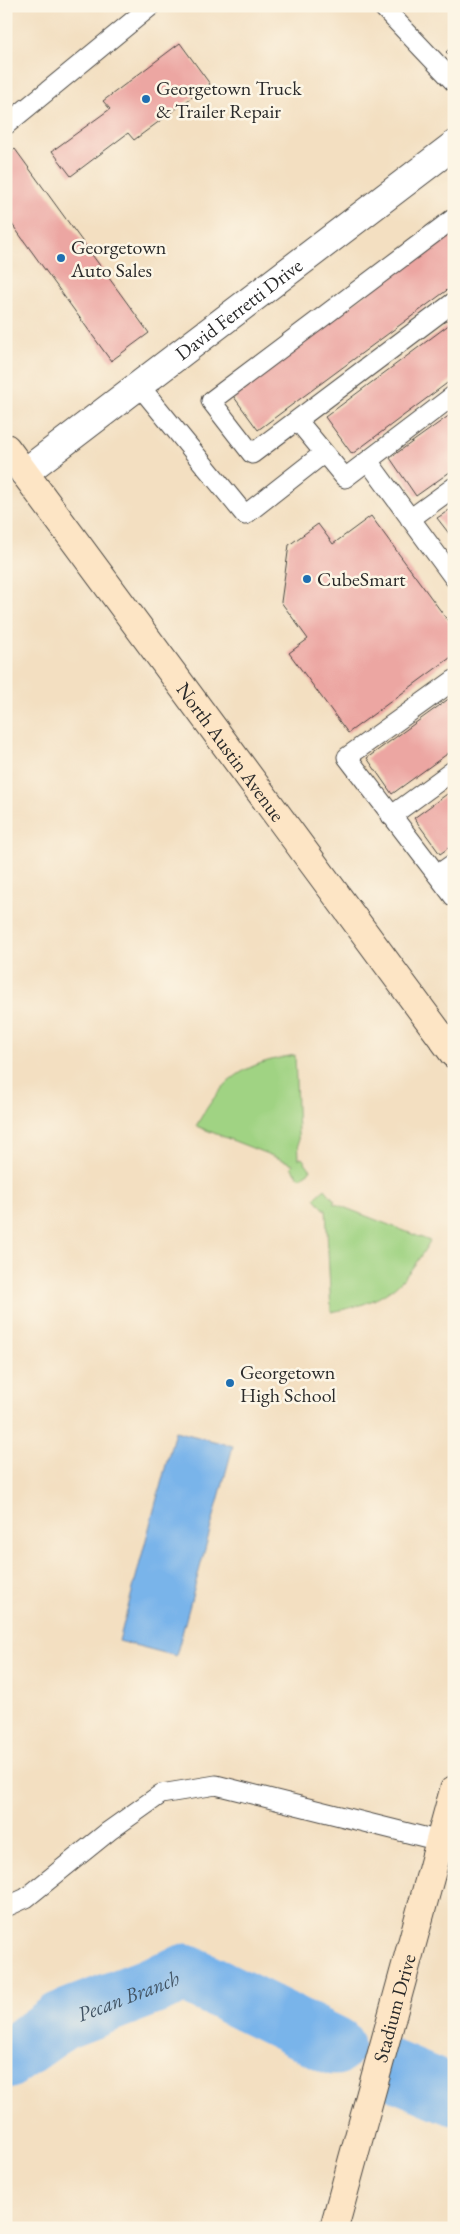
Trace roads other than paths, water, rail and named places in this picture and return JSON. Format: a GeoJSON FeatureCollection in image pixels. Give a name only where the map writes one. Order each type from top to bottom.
{"type":"FeatureCollection","features":[{"type":"Feature","properties":{"kind":"main road","name":"North Austin Avenue"},"geometry":{"type":"LineString","coordinates":[[6,448],[454,1054]]}},
{"type":"Feature","properties":{"kind":"main road","name":"Stadium Drive"},"geometry":{"type":"LineString","coordinates":[[334,2228],[454,1790]]}},
{"type":"Feature","properties":{"kind":"street","name":"David Ferretti Drive"},"geometry":{"type":"LineString","coordinates":[[24,473],[138,384],[454,145]]}},
{"type":"Feature","properties":{"kind":"lane"},"geometry":{"type":"LineString","coordinates":[[6,125],[151,6]]}},
{"type":"Feature","properties":{"kind":"lane"},"geometry":{"type":"LineString","coordinates":[[382,6],[454,82]]}},
{"type":"Feature","properties":{"kind":"lane"},"geometry":{"type":"LineString","coordinates":[[454,218],[211,401],[252,454],[454,302]]}},
{"type":"Feature","properties":{"kind":"lane"},"geometry":{"type":"LineString","coordinates":[[138,384],[245,515],[324,453]]}},
{"type":"Feature","properties":{"kind":"lane"},"geometry":{"type":"LineString","coordinates":[[297,420],[345,478],[454,395]]}},
{"type":"Feature","properties":{"kind":"lane"},"geometry":{"type":"LineString","coordinates":[[368,461],[454,578]]}},
{"type":"Feature","properties":{"kind":"lane"},"geometry":{"type":"LineString","coordinates":[[410,519],[454,487]]}},
{"type":"Feature","properties":{"kind":"lane"},"geometry":{"type":"LineString","coordinates":[[454,680],[347,757],[454,897]]}},
{"type":"Feature","properties":{"kind":"lane"},"geometry":{"type":"LineString","coordinates":[[391,816],[454,770]]}},
{"type":"Feature","properties":{"kind":"lane"},"geometry":{"type":"LineString","coordinates":[[437,875],[454,863]]}},
{"type":"Feature","properties":{"kind":"lane"},"geometry":{"type":"LineString","coordinates":[[6,1907],[26,1898],[109,1830],[161,1794],[216,1785],[440,1841]]}},
{"type":"Feature","properties":{"kind":"water"},"geometry":{"type":"Polygon","coordinates":[[[175,1431],[233,1446],[176,1656],[119,1641],[175,1431]]]}},
{"type":"Feature","properties":{"kind":"waterway","name":"Pecan Branch"},"geometry":{"type":"LineString","coordinates":[[6,2060],[61,2021],[186,1973],[335,2046]]}},
{"type":"Feature","properties":{"kind":"waterway","name":"Pecan Branch"},"geometry":{"type":"LineString","coordinates":[[390,2069],[454,2096]]}},
{"type":"Feature","properties":{"kind":"place","name":"Georgetown Truck & Trailer Repair"},"geometry":{"type":"Point","coordinates":[146,99]}},
{"type":"Feature","properties":{"kind":"place","name":"Georgetown Auto Sales"},"geometry":{"type":"Point","coordinates":[61,258]}},
{"type":"Feature","properties":{"kind":"place","name":"CubeSmart"},"geometry":{"type":"Point","coordinates":[307,579]}},
{"type":"Feature","properties":{"kind":"place","name":"Georgetown High School"},"geometry":{"type":"Point","coordinates":[230,1383]}}]}
